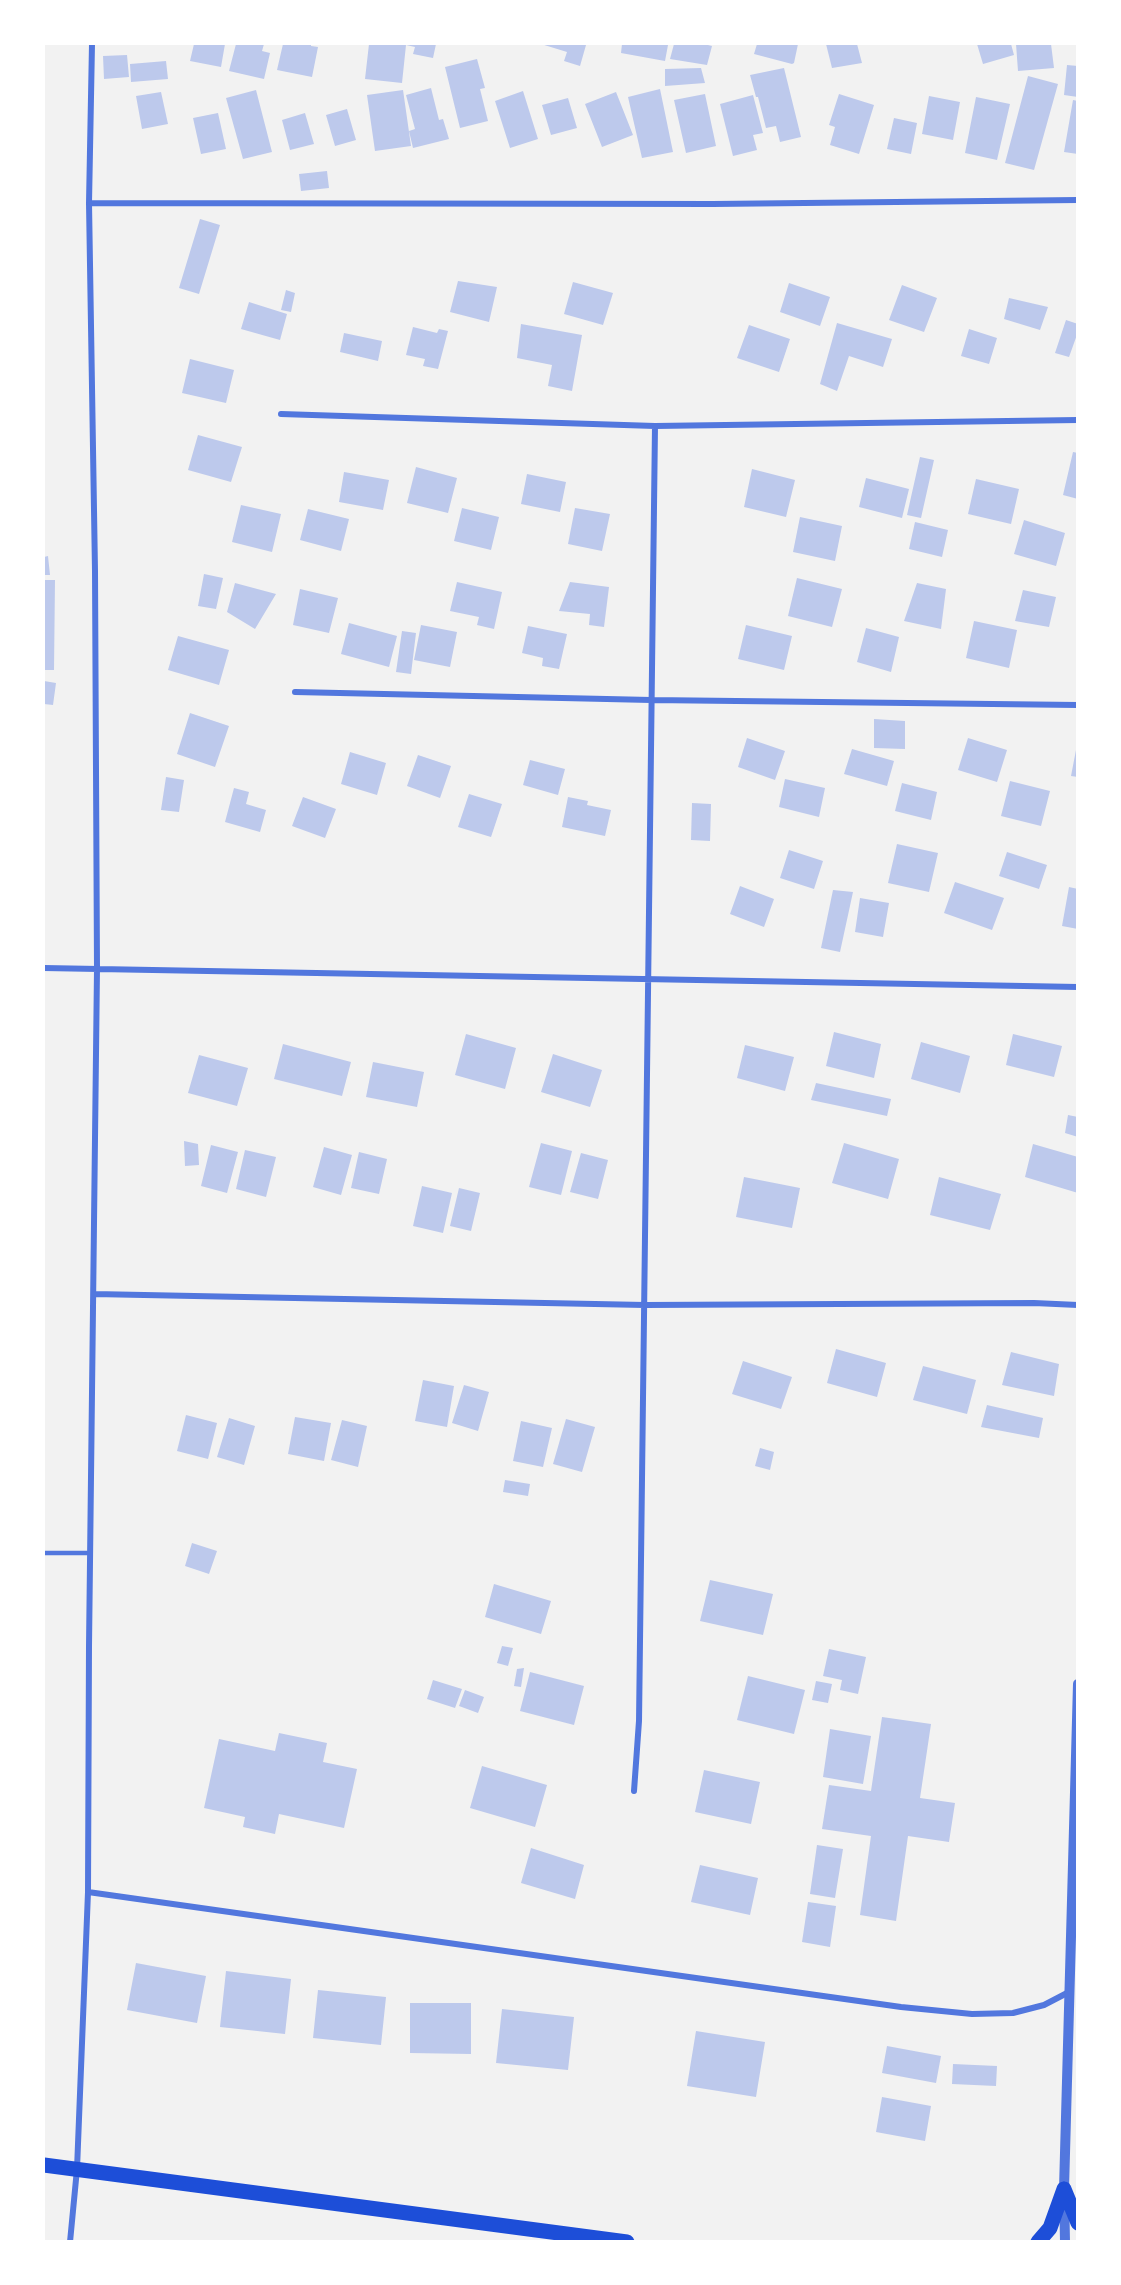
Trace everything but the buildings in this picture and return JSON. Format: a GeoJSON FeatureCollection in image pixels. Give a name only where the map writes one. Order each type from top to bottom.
{"type":"FeatureCollection","features":[{"type":"Feature","properties":{"kind":"main road"},"geometry":{"type":"LineString","coordinates":[[44,2165],[627,2241]]}},
{"type":"Feature","properties":{"kind":"main road"},"geometry":{"type":"LineString","coordinates":[[1064,2189],[1077,2223]]}},
{"type":"Feature","properties":{"kind":"main road"},"geometry":{"type":"LineString","coordinates":[[1038,2241],[1050,2228],[1064,2189]]}},
{"type":"Feature","properties":{"kind":"street"},"geometry":{"type":"LineString","coordinates":[[70,2241],[77,2169],[88,1892],[94,1294],[97,969],[95,571],[89,202],[92,44]]}},
{"type":"Feature","properties":{"kind":"street"},"geometry":{"type":"LineString","coordinates":[[89,202],[713,204],[1077,200]]}},
{"type":"Feature","properties":{"kind":"street"},"geometry":{"type":"LineString","coordinates":[[281,414],[656,426],[1077,420]]}},
{"type":"Feature","properties":{"kind":"street"},"geometry":{"type":"LineString","coordinates":[[634,1791],[639,1721],[656,426]]}},
{"type":"Feature","properties":{"kind":"street"},"geometry":{"type":"LineString","coordinates":[[295,692],[651,700],[1077,705]]}},
{"type":"Feature","properties":{"kind":"street"},"geometry":{"type":"LineString","coordinates":[[44,968],[1077,987]]}},
{"type":"Feature","properties":{"kind":"street"},"geometry":{"type":"LineString","coordinates":[[94,1294],[645,1305],[1035,1303],[1077,1305]]}},
{"type":"Feature","properties":{"kind":"street"},"geometry":{"type":"LineString","coordinates":[[1065,2241],[1064,2189],[1073,2024],[1068,1992],[1077,1683]]}},
{"type":"Feature","properties":{"kind":"street"},"geometry":{"type":"LineString","coordinates":[[88,1892],[901,2007],[972,2014],[1013,2013],[1044,2005],[1068,1992]]}},
{"type":"Feature","properties":{"kind":"lane"},"geometry":{"type":"LineString","coordinates":[[44,1553],[90,1553]]}}]}
